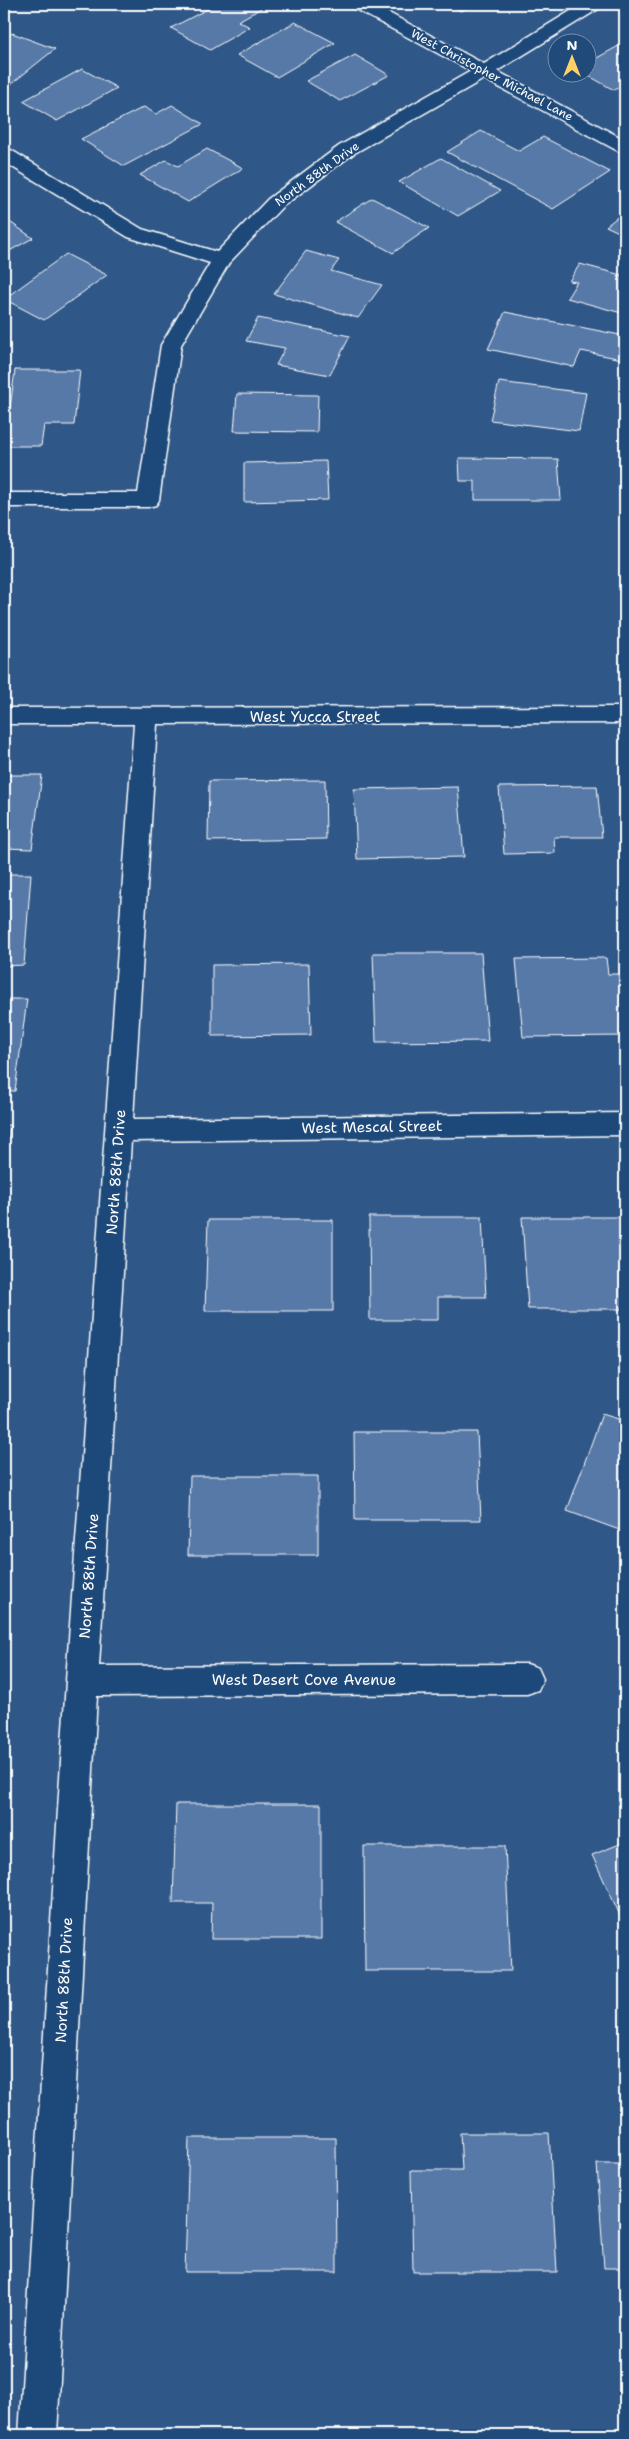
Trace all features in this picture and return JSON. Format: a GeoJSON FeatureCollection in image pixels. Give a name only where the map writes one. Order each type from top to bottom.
{"type":"FeatureCollection","features":[{"type":"Feature","properties":{"kind":"street","name":"West Christopher Michael Lane"},"geometry":{"type":"LineString","coordinates":[[359,4],[486,70],[625,146]]}},
{"type":"Feature","properties":{"kind":"street","name":"North 88th Drive"},"geometry":{"type":"LineString","coordinates":[[4,500],[148,500],[171,345],[221,260],[275,203],[346,150],[486,70],[594,4]]}},
{"type":"Feature","properties":{"kind":"street"},"geometry":{"type":"LineString","coordinates":[[4,154],[134,232],[221,260]]}},
{"type":"Feature","properties":{"kind":"street","name":"West Yucca Street"},"geometry":{"type":"LineString","coordinates":[[4,716],[625,715]]}},
{"type":"Feature","properties":{"kind":"street","name":"North 88th Drive"},"geometry":{"type":"LineString","coordinates":[[38,2435],[82,1681],[146,717]]}},
{"type":"Feature","properties":{"kind":"street","name":"West Mescal Street"},"geometry":{"type":"LineString","coordinates":[[119,1130],[625,1124]]}},
{"type":"Feature","properties":{"kind":"street","name":"West Desert Cove Avenue"},"geometry":{"type":"LineString","coordinates":[[82,1681],[527,1680]]}},
{"type":"Feature","properties":{"kind":"building"},"geometry":{"type":"Polygon","coordinates":[[[217,4],[267,5],[238,21],[250,27],[210,50],[171,28],[217,4]]]}},
{"type":"Feature","properties":{"kind":"building"},"geometry":{"type":"Polygon","coordinates":[[[448,4],[475,4],[461,11],[448,4]]]}},
{"type":"Feature","properties":{"kind":"building"},"geometry":{"type":"Polygon","coordinates":[[[295,22],[335,43],[277,77],[237,55],[295,22]]]}},
{"type":"Feature","properties":{"kind":"building"},"geometry":{"type":"Polygon","coordinates":[[[12,33],[55,49],[5,89],[4,40],[12,33]]]}},
{"type":"Feature","properties":{"kind":"building"},"geometry":{"type":"Polygon","coordinates":[[[624,43],[625,84],[614,90],[596,80],[596,58],[624,43]]]}},
{"type":"Feature","properties":{"kind":"building"},"geometry":{"type":"Polygon","coordinates":[[[355,55],[389,75],[340,101],[306,81],[355,55]]]}},
{"type":"Feature","properties":{"kind":"building"},"geometry":{"type":"Polygon","coordinates":[[[82,69],[117,88],[57,121],[23,101],[82,69]]]}},
{"type":"Feature","properties":{"kind":"building"},"geometry":{"type":"Polygon","coordinates":[[[172,105],[203,124],[124,166],[81,139],[144,107],[156,114],[172,105]]]}},
{"type":"Feature","properties":{"kind":"building"},"geometry":{"type":"Polygon","coordinates":[[[481,131],[519,151],[543,137],[610,172],[553,209],[447,152],[481,131]]]}},
{"type":"Feature","properties":{"kind":"building"},"geometry":{"type":"Polygon","coordinates":[[[207,149],[243,168],[188,202],[140,175],[166,160],[178,166],[207,149]]]}},
{"type":"Feature","properties":{"kind":"building"},"geometry":{"type":"Polygon","coordinates":[[[441,158],[500,191],[458,216],[399,182],[441,158]]]}},
{"type":"Feature","properties":{"kind":"building"},"geometry":{"type":"Polygon","coordinates":[[[372,198],[429,228],[393,253],[335,222],[372,198]]]}},
{"type":"Feature","properties":{"kind":"building"},"geometry":{"type":"Polygon","coordinates":[[[625,211],[625,235],[606,226],[625,211]]]}},
{"type":"Feature","properties":{"kind":"building"},"geometry":{"type":"Polygon","coordinates":[[[4,218],[33,238],[4,254],[4,218]]]}},
{"type":"Feature","properties":{"kind":"building"},"geometry":{"type":"Polygon","coordinates":[[[306,251],[339,260],[331,271],[382,285],[358,318],[274,294],[306,251]]]}},
{"type":"Feature","properties":{"kind":"building"},"geometry":{"type":"Polygon","coordinates":[[[66,254],[107,275],[44,320],[4,299],[66,254]]]}},
{"type":"Feature","properties":{"kind":"building"},"geometry":{"type":"Polygon","coordinates":[[[580,264],[625,276],[625,314],[567,298],[577,282],[569,281],[580,264]]]}},
{"type":"Feature","properties":{"kind":"building"},"geometry":{"type":"Polygon","coordinates":[[[505,312],[625,336],[625,351],[622,359],[581,351],[574,367],[488,349],[505,312]]]}},
{"type":"Feature","properties":{"kind":"building"},"geometry":{"type":"Polygon","coordinates":[[[258,318],[350,336],[330,375],[276,365],[285,348],[246,341],[258,318]]]}},
{"type":"Feature","properties":{"kind":"building"},"geometry":{"type":"Polygon","coordinates":[[[15,370],[80,370],[74,425],[44,425],[41,446],[5,446],[15,370]]]}},
{"type":"Feature","properties":{"kind":"building"},"geometry":{"type":"Polygon","coordinates":[[[499,382],[586,393],[579,431],[490,420],[499,382]]]}},
{"type":"Feature","properties":{"kind":"building"},"geometry":{"type":"Polygon","coordinates":[[[237,394],[318,395],[317,432],[234,431],[237,394]]]}},
{"type":"Feature","properties":{"kind":"building"},"geometry":{"type":"Polygon","coordinates":[[[459,458],[558,459],[561,500],[475,500],[475,481],[460,481],[459,458]]]}},
{"type":"Feature","properties":{"kind":"building"},"geometry":{"type":"Polygon","coordinates":[[[326,461],[328,500],[244,502],[244,463],[326,461]]]}},
{"type":"Feature","properties":{"kind":"building"},"geometry":{"type":"Polygon","coordinates":[[[4,775],[42,775],[32,849],[4,848],[4,775]]]}},
{"type":"Feature","properties":{"kind":"building"},"geometry":{"type":"Polygon","coordinates":[[[325,780],[326,839],[208,841],[209,781],[325,780]]]}},
{"type":"Feature","properties":{"kind":"building"},"geometry":{"type":"Polygon","coordinates":[[[597,786],[602,837],[554,837],[555,853],[504,854],[499,787],[597,786]]]}},
{"type":"Feature","properties":{"kind":"building"},"geometry":{"type":"Polygon","coordinates":[[[458,787],[464,857],[357,859],[354,789],[458,787]]]}},
{"type":"Feature","properties":{"kind":"building"},"geometry":{"type":"Polygon","coordinates":[[[4,874],[31,874],[24,965],[4,966],[4,874]]]}},
{"type":"Feature","properties":{"kind":"building"},"geometry":{"type":"Polygon","coordinates":[[[373,953],[481,953],[488,1041],[376,1042],[373,953]]]}},
{"type":"Feature","properties":{"kind":"building"},"geometry":{"type":"Polygon","coordinates":[[[606,958],[608,974],[625,974],[625,1036],[523,1037],[516,959],[606,958]]]}},
{"type":"Feature","properties":{"kind":"building"},"geometry":{"type":"Polygon","coordinates":[[[309,964],[311,1035],[212,1036],[212,965],[309,964]]]}},
{"type":"Feature","properties":{"kind":"building"},"geometry":{"type":"Polygon","coordinates":[[[4,999],[27,999],[15,1091],[4,1091],[4,999]]]}},
{"type":"Feature","properties":{"kind":"building"},"geometry":{"type":"Polygon","coordinates":[[[4,1125],[10,1125],[4,1179],[4,1125]]]}},
{"type":"Feature","properties":{"kind":"building"},"geometry":{"type":"Polygon","coordinates":[[[369,1217],[482,1217],[486,1297],[438,1297],[438,1320],[370,1320],[369,1217]]]}},
{"type":"Feature","properties":{"kind":"building"},"geometry":{"type":"Polygon","coordinates":[[[522,1217],[625,1217],[625,1309],[528,1309],[522,1217]]]}},
{"type":"Feature","properties":{"kind":"building"},"geometry":{"type":"Polygon","coordinates":[[[208,1220],[333,1220],[333,1311],[205,1311],[208,1220]]]}},
{"type":"Feature","properties":{"kind":"building"},"geometry":{"type":"Polygon","coordinates":[[[602,1414],[625,1421],[625,1532],[567,1511],[602,1414]]]}},
{"type":"Feature","properties":{"kind":"building"},"geometry":{"type":"Polygon","coordinates":[[[354,1432],[477,1432],[481,1520],[355,1520],[354,1432]]]}},
{"type":"Feature","properties":{"kind":"building"},"geometry":{"type":"Polygon","coordinates":[[[190,1476],[318,1476],[318,1555],[188,1555],[190,1476]]]}},
{"type":"Feature","properties":{"kind":"building"},"geometry":{"type":"Polygon","coordinates":[[[176,1804],[321,1804],[321,1939],[211,1939],[212,1903],[173,1903],[176,1804]]]}},
{"type":"Feature","properties":{"kind":"building"},"geometry":{"type":"Polygon","coordinates":[[[625,1842],[625,1926],[592,1855],[625,1842]]]}},
{"type":"Feature","properties":{"kind":"building"},"geometry":{"type":"Polygon","coordinates":[[[364,1846],[505,1846],[511,1971],[365,1971],[364,1846]]]}},
{"type":"Feature","properties":{"kind":"building"},"geometry":{"type":"Polygon","coordinates":[[[460,2133],[549,2133],[557,2272],[413,2272],[411,2170],[462,2170],[460,2133]]]}},
{"type":"Feature","properties":{"kind":"building"},"geometry":{"type":"Polygon","coordinates":[[[189,2138],[336,2138],[337,2272],[185,2272],[189,2138]]]}},
{"type":"Feature","properties":{"kind":"building"},"geometry":{"type":"Polygon","coordinates":[[[597,2164],[625,2164],[625,2268],[604,2268],[597,2164]]]}}]}
